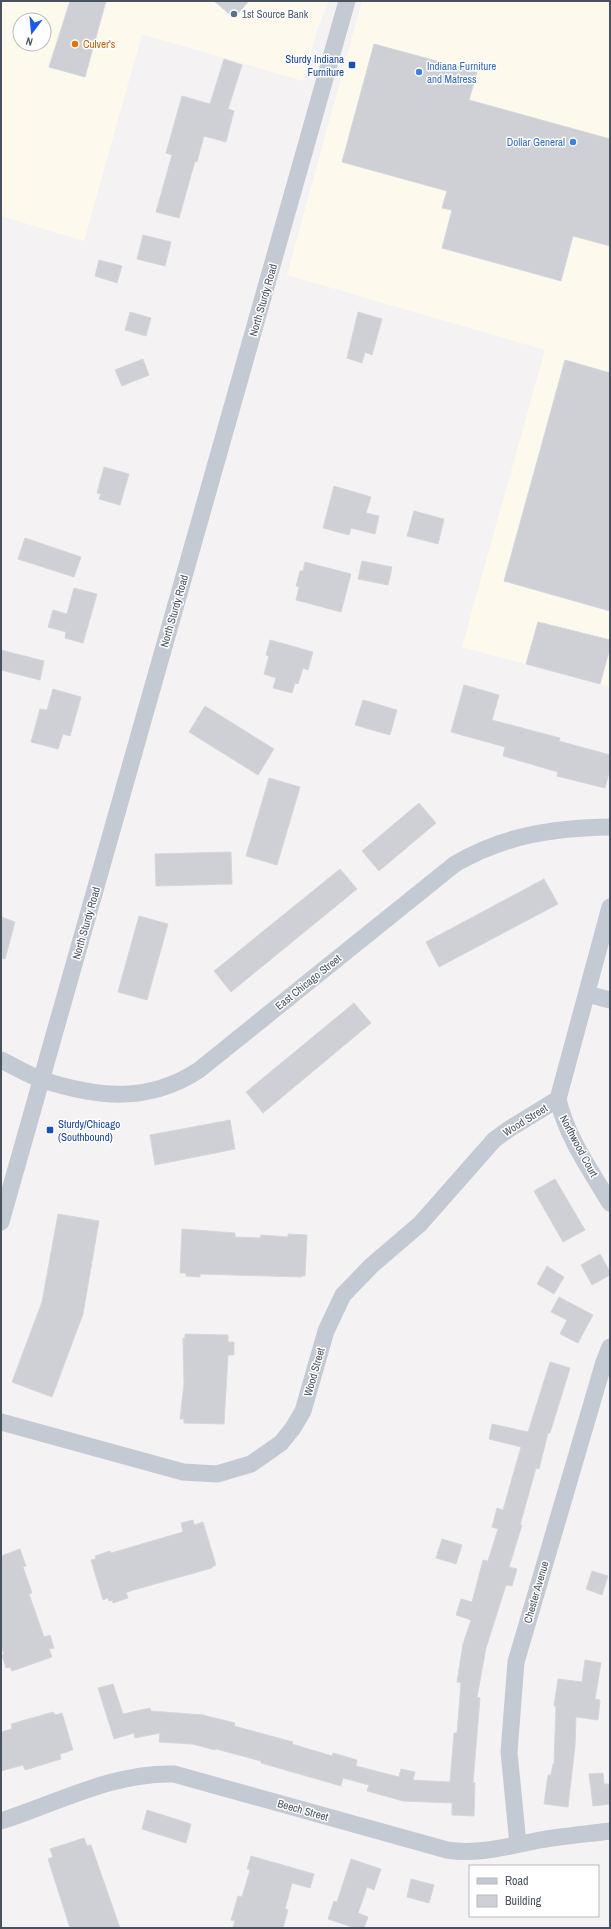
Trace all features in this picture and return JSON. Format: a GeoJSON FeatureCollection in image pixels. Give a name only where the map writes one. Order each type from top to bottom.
{"type":"FeatureCollection","features":[{"type":"Feature","properties":{"kind":"street","name":"North Sturdy Road"},"geometry":{"type":"LineString","coordinates":[[1,1222],[347,1]]}},
{"type":"Feature","properties":{"kind":"street","name":"East Chicago Street"},"geometry":{"type":"LineString","coordinates":[[1,1060],[41,1080],[88,1091],[115,1095],[142,1094],[165,1088],[184,1080],[199,1070],[455,864],[490,846],[538,832],[610,827]]}},
{"type":"Feature","properties":{"kind":"street","name":"Northwood Court"},"geometry":{"type":"LineString","coordinates":[[610,907],[558,1099],[561,1115],[568,1130],[610,1203]]}},
{"type":"Feature","properties":{"kind":"street"},"geometry":{"type":"LineString","coordinates":[[587,994],[610,1000]]}},
{"type":"Feature","properties":{"kind":"street","name":"Wood Street"},"geometry":{"type":"LineString","coordinates":[[1,1422],[183,1472],[217,1474],[251,1464],[281,1442],[293,1428],[303,1411],[326,1330],[344,1295],[370,1266],[420,1224],[494,1140],[558,1099]]}},
{"type":"Feature","properties":{"kind":"street","name":"Chester Avenue"},"geometry":{"type":"LineString","coordinates":[[518,1844],[509,1752],[516,1662],[604,1362],[610,1347]]}},
{"type":"Feature","properties":{"kind":"street","name":"Beech Street"},"geometry":{"type":"LineString","coordinates":[[1,1821],[113,1782],[154,1773],[174,1774],[446,1850],[480,1852],[518,1844],[610,1831]]}},
{"type":"Feature","properties":{"kind":"shaded area"},"geometry":{"type":"Polygon","coordinates":[[[1,1],[329,1],[318,27],[303,81],[142,34],[84,241],[1,216],[1,1]]]}},
{"type":"Feature","properties":{"kind":"shaded area"},"geometry":{"type":"Polygon","coordinates":[[[362,1],[610,1],[610,687],[462,647],[545,350],[287,275],[362,1]]]}},
{"type":"Feature","properties":{"kind":"building","name":"Culver's"},"geometry":{"type":"Polygon","coordinates":[[[70,1],[106,1],[85,77],[49,67],[70,1]]]}},
{"type":"Feature","properties":{"kind":"building","name":"1st Source Bank"},"geometry":{"type":"Polygon","coordinates":[[[214,1],[249,1],[234,18],[214,1]]]}},
{"type":"Feature","properties":{"kind":"building"},"geometry":{"type":"Polygon","coordinates":[[[374,44],[477,72],[469,100],[610,139],[610,246],[573,236],[561,281],[442,248],[452,210],[442,208],[447,191],[342,162],[374,44]]]}},
{"type":"Feature","properties":{"kind":"building"},"geometry":{"type":"Polygon","coordinates":[[[224,59],[242,65],[228,109],[234,111],[226,142],[204,136],[197,162],[195,161],[179,218],[156,212],[172,155],[166,153],[182,96],[210,104],[224,59]]]}},
{"type":"Feature","properties":{"kind":"building"},"geometry":{"type":"Polygon","coordinates":[[[143,235],[171,242],[165,266],[137,259],[143,235]]]}},
{"type":"Feature","properties":{"kind":"building"},"geometry":{"type":"Polygon","coordinates":[[[99,260],[122,266],[117,283],[95,276],[99,260]]]}},
{"type":"Feature","properties":{"kind":"building"},"geometry":{"type":"Polygon","coordinates":[[[130,312],[151,318],[146,336],[125,330],[130,312]]]}},
{"type":"Feature","properties":{"kind":"building"},"geometry":{"type":"Polygon","coordinates":[[[358,312],[382,319],[372,355],[365,352],[362,363],[347,358],[358,312]]]}},
{"type":"Feature","properties":{"kind":"building"},"geometry":{"type":"Polygon","coordinates":[[[143,359],[149,375],[122,386],[115,370],[143,359]]]}},
{"type":"Feature","properties":{"kind":"building"},"geometry":{"type":"Polygon","coordinates":[[[565,360],[610,373],[610,611],[504,581],[565,360]]]}},
{"type":"Feature","properties":{"kind":"building"},"geometry":{"type":"Polygon","coordinates":[[[104,467],[129,474],[120,505],[99,499],[101,494],[97,493],[104,467]]]}},
{"type":"Feature","properties":{"kind":"building"},"geometry":{"type":"Polygon","coordinates":[[[334,486],[371,497],[366,513],[379,516],[375,534],[351,528],[349,535],[323,528],[334,486]]]}},
{"type":"Feature","properties":{"kind":"building"},"geometry":{"type":"Polygon","coordinates":[[[414,511],[444,519],[438,544],[407,536],[414,511]]]}},
{"type":"Feature","properties":{"kind":"building"},"geometry":{"type":"Polygon","coordinates":[[[25,538],[81,557],[74,577],[18,559],[25,538]]]}},
{"type":"Feature","properties":{"kind":"building"},"geometry":{"type":"Polygon","coordinates":[[[362,561],[392,567],[388,585],[358,579],[362,561]]]}},
{"type":"Feature","properties":{"kind":"building"},"geometry":{"type":"Polygon","coordinates":[[[305,562],[351,574],[341,612],[296,600],[299,587],[296,586],[300,571],[303,571],[305,562]]]}},
{"type":"Feature","properties":{"kind":"building"},"geometry":{"type":"Polygon","coordinates":[[[74,588],[97,594],[83,643],[65,638],[66,632],[48,627],[53,610],[67,614],[74,588]]]}},
{"type":"Feature","properties":{"kind":"building"},"geometry":{"type":"Polygon","coordinates":[[[538,622],[610,640],[610,648],[600,684],[526,664],[538,622]]]}},
{"type":"Feature","properties":{"kind":"building"},"geometry":{"type":"Polygon","coordinates":[[[270,640],[313,652],[308,670],[303,668],[298,684],[295,683],[292,693],[273,688],[276,678],[264,674],[269,656],[266,655],[270,640]]]}},
{"type":"Feature","properties":{"kind":"building"},"geometry":{"type":"Polygon","coordinates":[[[1,650],[44,661],[40,680],[1,670],[1,650]]]}},
{"type":"Feature","properties":{"kind":"building"},"geometry":{"type":"Polygon","coordinates":[[[464,685],[499,695],[492,720],[560,738],[559,741],[610,755],[610,769],[605,788],[557,776],[558,772],[503,756],[505,747],[451,732],[464,685]]]}},
{"type":"Feature","properties":{"kind":"building"},"geometry":{"type":"Polygon","coordinates":[[[53,689],[81,697],[70,736],[63,734],[58,749],[31,742],[40,709],[47,710],[53,689]]]}},
{"type":"Feature","properties":{"kind":"building"},"geometry":{"type":"Polygon","coordinates":[[[363,700],[397,710],[390,735],[355,725],[363,700]]]}},
{"type":"Feature","properties":{"kind":"building"},"geometry":{"type":"Polygon","coordinates":[[[205,706],[274,749],[258,775],[189,732],[205,706]]]}},
{"type":"Feature","properties":{"kind":"building"},"geometry":{"type":"Polygon","coordinates":[[[269,778],[300,787],[277,865],[246,856],[269,778]]]}},
{"type":"Feature","properties":{"kind":"building"},"geometry":{"type":"Polygon","coordinates":[[[419,803],[436,823],[379,871],[362,851],[419,803]]]}},
{"type":"Feature","properties":{"kind":"building"},"geometry":{"type":"Polygon","coordinates":[[[231,852],[232,884],[156,886],[155,854],[231,852]]]}},
{"type":"Feature","properties":{"kind":"building"},"geometry":{"type":"Polygon","coordinates":[[[340,869],[357,889],[231,992],[214,971],[340,869]]]}},
{"type":"Feature","properties":{"kind":"building"},"geometry":{"type":"Polygon","coordinates":[[[544,879],[558,904],[439,967],[426,942],[544,879]]]}},
{"type":"Feature","properties":{"kind":"building"},"geometry":{"type":"Polygon","coordinates":[[[139,916],[168,924],[147,1000],[118,992],[139,916]]]}},
{"type":"Feature","properties":{"kind":"building"},"geometry":{"type":"Polygon","coordinates":[[[1,917],[15,922],[5,959],[1,958],[1,917]]]}},
{"type":"Feature","properties":{"kind":"building"},"geometry":{"type":"Polygon","coordinates":[[[354,1003],[371,1023],[263,1113],[246,1092],[354,1003]]]}},
{"type":"Feature","properties":{"kind":"building"},"geometry":{"type":"Polygon","coordinates":[[[230,1120],[235,1149],[155,1165],[150,1135],[230,1120]]]}},
{"type":"Feature","properties":{"kind":"building"},"geometry":{"type":"Polygon","coordinates":[[[555,1179],[585,1230],[563,1242],[534,1191],[555,1179]]]}},
{"type":"Feature","properties":{"kind":"building"},"geometry":{"type":"Polygon","coordinates":[[[58,1214],[99,1221],[83,1314],[52,1397],[12,1382],[42,1302],[58,1214]]]}},
{"type":"Feature","properties":{"kind":"building"},"geometry":{"type":"Polygon","coordinates":[[[182,1229],[235,1233],[235,1237],[260,1238],[261,1235],[288,1237],[288,1234],[307,1235],[305,1276],[200,1274],[200,1277],[186,1276],[186,1273],[180,1273],[182,1229]]]}},
{"type":"Feature","properties":{"kind":"building"},"geometry":{"type":"Polygon","coordinates":[[[600,1254],[610,1272],[610,1275],[592,1285],[581,1265],[600,1254]]]}},
{"type":"Feature","properties":{"kind":"building"},"geometry":{"type":"Polygon","coordinates":[[[547,1266],[564,1277],[554,1294],[537,1284],[547,1266]]]}},
{"type":"Feature","properties":{"kind":"building"},"geometry":{"type":"Polygon","coordinates":[[[559,1297],[593,1315],[578,1343],[560,1334],[567,1320],[551,1312],[559,1297]]]}},
{"type":"Feature","properties":{"kind":"building"},"geometry":{"type":"Polygon","coordinates":[[[185,1334],[228,1335],[228,1342],[234,1342],[234,1355],[228,1355],[224,1424],[184,1423],[184,1419],[180,1419],[184,1383],[183,1338],[185,1338],[185,1334]]]}},
{"type":"Feature","properties":{"kind":"building"},"geometry":{"type":"Polygon","coordinates":[[[550,1362],[570,1368],[550,1433],[548,1433],[539,1469],[536,1468],[520,1525],[522,1525],[509,1567],[517,1569],[512,1586],[506,1585],[486,1648],[477,1697],[480,1698],[473,1783],[475,1783],[474,1816],[452,1815],[452,1803],[403,1801],[367,1791],[369,1785],[343,1778],[341,1786],[261,1763],[261,1761],[216,1749],[192,1744],[159,1742],[160,1733],[135,1738],[134,1733],[114,1739],[98,1688],[113,1684],[123,1714],[150,1708],[151,1711],[203,1715],[235,1723],[234,1726],[293,1742],[292,1744],[332,1756],[333,1753],[357,1760],[356,1766],[399,1777],[401,1769],[415,1772],[413,1780],[450,1782],[454,1733],[457,1733],[461,1683],[457,1682],[463,1644],[471,1620],[456,1615],[461,1599],[472,1602],[483,1560],[488,1561],[498,1529],[492,1527],[497,1508],[503,1510],[521,1447],[489,1439],[492,1424],[528,1432],[550,1362]]]}},
{"type":"Feature","properties":{"kind":"building"},"geometry":{"type":"Polygon","coordinates":[[[193,1520],[194,1525],[203,1522],[216,1565],[212,1568],[130,1591],[126,1593],[128,1598],[113,1603],[112,1600],[109,1601],[108,1598],[103,1600],[91,1560],[96,1559],[95,1556],[110,1551],[111,1553],[183,1532],[181,1523],[193,1520]]]}},
{"type":"Feature","properties":{"kind":"building"},"geometry":{"type":"Polygon","coordinates":[[[442,1539],[462,1545],[456,1564],[436,1558],[442,1539]]]}},
{"type":"Feature","properties":{"kind":"building"},"geometry":{"type":"Polygon","coordinates":[[[20,1549],[26,1566],[23,1567],[32,1593],[29,1594],[44,1637],[50,1635],[54,1648],[49,1649],[52,1657],[12,1671],[10,1667],[6,1668],[1,1645],[1,1556],[20,1549]]]}},
{"type":"Feature","properties":{"kind":"building"},"geometry":{"type":"Polygon","coordinates":[[[592,1571],[608,1576],[602,1595],[586,1589],[592,1571]]]}},
{"type":"Feature","properties":{"kind":"building"},"geometry":{"type":"Polygon","coordinates":[[[585,1660],[601,1663],[595,1699],[600,1700],[598,1720],[576,1717],[575,1746],[568,1807],[544,1804],[548,1775],[551,1775],[554,1764],[556,1706],[554,1706],[558,1679],[582,1682],[585,1660]]]}},
{"type":"Feature","properties":{"kind":"building"},"geometry":{"type":"Polygon","coordinates":[[[53,1712],[55,1715],[62,1713],[73,1750],[60,1754],[61,1759],[25,1770],[23,1765],[1,1771],[1,1732],[12,1729],[11,1724],[53,1712]]]}},
{"type":"Feature","properties":{"kind":"building"},"geometry":{"type":"Polygon","coordinates":[[[603,1773],[604,1784],[610,1784],[610,1804],[593,1806],[589,1774],[603,1773]]]}},
{"type":"Feature","properties":{"kind":"building"},"geometry":{"type":"Polygon","coordinates":[[[147,1810],[191,1824],[186,1843],[142,1829],[147,1810]]]}},
{"type":"Feature","properties":{"kind":"building"},"geometry":{"type":"Polygon","coordinates":[[[84,1838],[87,1846],[91,1845],[120,1928],[70,1928],[48,1859],[53,1857],[50,1849],[84,1838]]]}},
{"type":"Feature","properties":{"kind":"building"},"geometry":{"type":"Polygon","coordinates":[[[251,1856],[314,1874],[310,1888],[292,1883],[285,1909],[288,1910],[283,1928],[233,1928],[235,1921],[231,1920],[238,1896],[242,1897],[250,1870],[247,1869],[251,1856]]]}},
{"type":"Feature","properties":{"kind":"building"},"geometry":{"type":"Polygon","coordinates":[[[351,1859],[381,1869],[374,1890],[367,1887],[358,1913],[368,1917],[364,1928],[355,1928],[328,1919],[334,1901],[337,1902],[351,1859]]]}},
{"type":"Feature","properties":{"kind":"building"},"geometry":{"type":"Polygon","coordinates":[[[411,1879],[434,1885],[429,1903],[407,1897],[411,1879]]]}},
{"type":"Feature","properties":{"kind":"place","name":"1st Source Bank"},"geometry":{"type":"Point","coordinates":[234,14]}},
{"type":"Feature","properties":{"kind":"place","name":"Culver's"},"geometry":{"type":"Point","coordinates":[75,44]}},
{"type":"Feature","properties":{"kind":"place","name":"Sturdy Indiana Furniture"},"geometry":{"type":"Point","coordinates":[352,65]}},
{"type":"Feature","properties":{"kind":"place","name":"Indiana Furniture and Matress"},"geometry":{"type":"Point","coordinates":[419,72]}},
{"type":"Feature","properties":{"kind":"place","name":"Dollar General"},"geometry":{"type":"Point","coordinates":[573,142]}},
{"type":"Feature","properties":{"kind":"place","name":"Sturdy/Chicago (Southbound)"},"geometry":{"type":"Point","coordinates":[50,1130]}}]}
